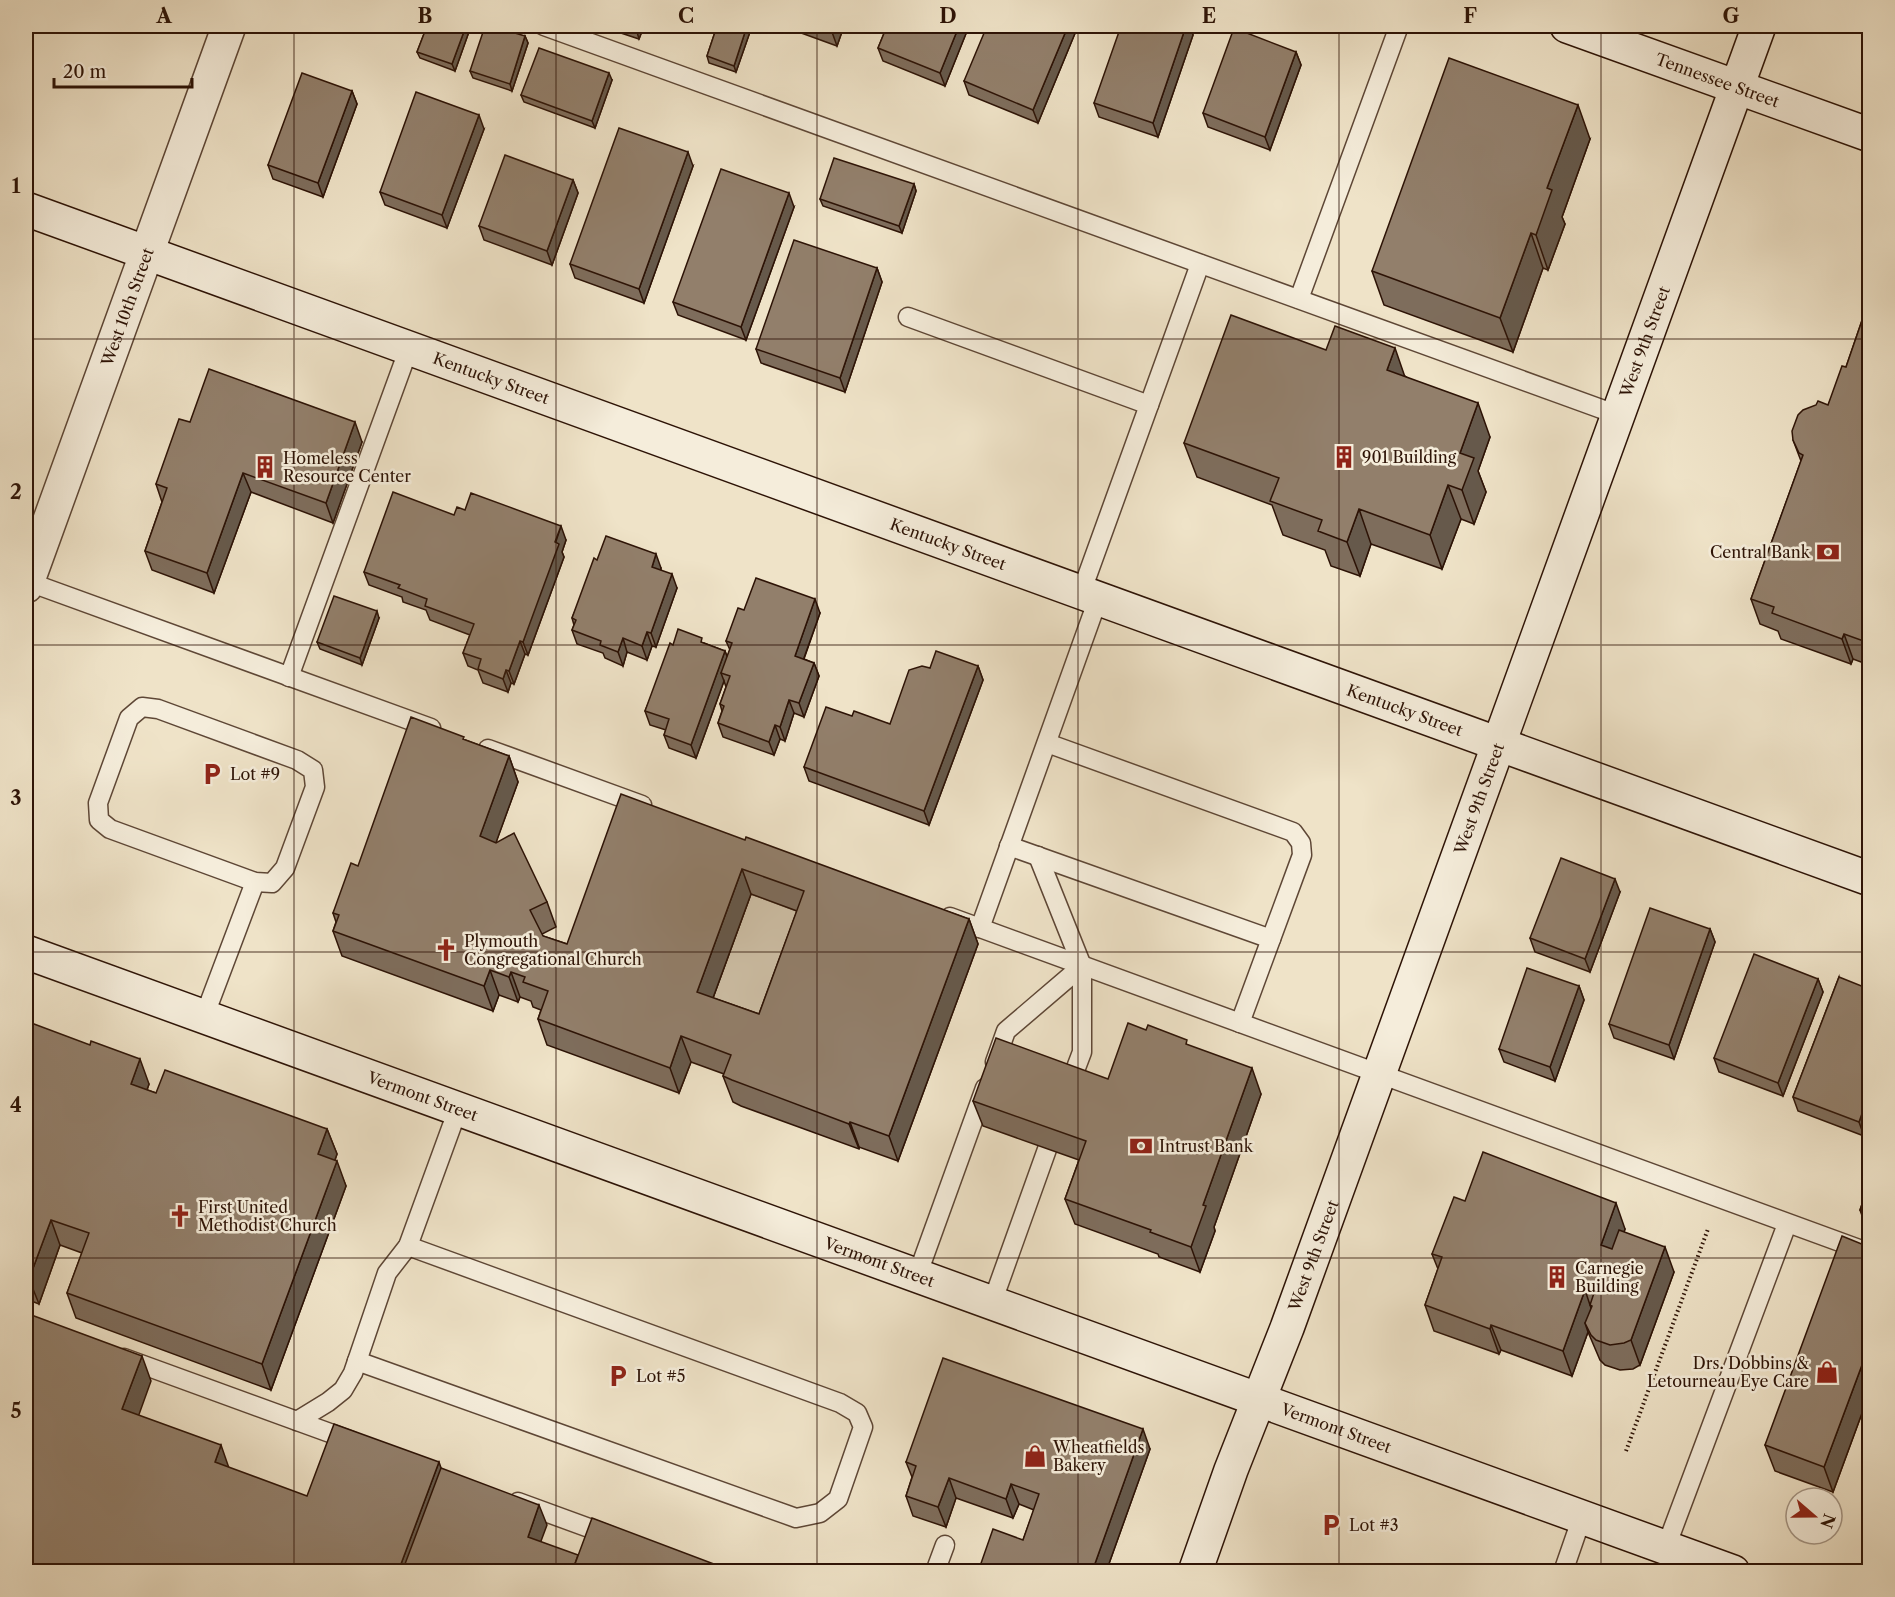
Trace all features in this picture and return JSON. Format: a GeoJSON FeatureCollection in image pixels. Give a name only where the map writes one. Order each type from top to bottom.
{"type":"FeatureCollection","features":[{"type":"Feature","properties":{"kind":"street","name":"West 10th Street"},"geometry":{"type":"LineString","coordinates":[[26,583],[229,26]]}},
{"type":"Feature","properties":{"kind":"street","name":"Tennessee Street"},"geometry":{"type":"LineString","coordinates":[[1568,26],[1869,135]]}},
{"type":"Feature","properties":{"kind":"street","name":"West 9th Street"},"geometry":{"type":"LineString","coordinates":[[1195,1572],[1231,1470],[1291,1317],[1759,26]]}},
{"type":"Feature","properties":{"kind":"street","name":"Kentucky Street"},"geometry":{"type":"LineString","coordinates":[[26,208],[1869,879]]}},
{"type":"Feature","properties":{"kind":"street","name":"Vermont Street"},"geometry":{"type":"LineString","coordinates":[[26,952],[1733,1572]]}},
{"type":"Feature","properties":{"kind":"lane"},"geometry":{"type":"LineString","coordinates":[[544,26],[1618,415]]}},
{"type":"Feature","properties":{"kind":"lane"},"geometry":{"type":"LineString","coordinates":[[1299,299],[1399,26]]}},
{"type":"Feature","properties":{"kind":"lane"},"geometry":{"type":"LineString","coordinates":[[980,928],[1047,743],[1089,596],[1149,405],[1200,264]]}},
{"type":"Feature","properties":{"kind":"lane"},"geometry":{"type":"LineString","coordinates":[[908,317],[1149,405]]}},
{"type":"Feature","properties":{"kind":"lane"},"geometry":{"type":"LineString","coordinates":[[289,677],[409,348]]}},
{"type":"Feature","properties":{"kind":"lane"},"geometry":{"type":"LineString","coordinates":[[26,583],[446,734]]}},
{"type":"Feature","properties":{"kind":"lane"},"geometry":{"type":"LineString","coordinates":[[141,707],[158,709],[297,760],[313,770],[315,787],[285,868],[272,883],[255,882],[110,829],[99,820],[98,803],[129,718],[141,707]]}},
{"type":"Feature","properties":{"kind":"lane"},"geometry":{"type":"LineString","coordinates":[[468,742],[658,811]]}},
{"type":"Feature","properties":{"kind":"lane"},"geometry":{"type":"LineString","coordinates":[[1047,743],[1293,832],[1301,843],[1302,855],[1240,1023]]}},
{"type":"Feature","properties":{"kind":"lane"},"geometry":{"type":"LineString","coordinates":[[1009,846],[1271,939]]}},
{"type":"Feature","properties":{"kind":"lane"},"geometry":{"type":"LineString","coordinates":[[992,1303],[1082,1052],[1082,966],[1038,856]]}},
{"type":"Feature","properties":{"kind":"lane"},"geometry":{"type":"LineString","coordinates":[[204,1017],[255,882]]}},
{"type":"Feature","properties":{"kind":"lane"},"geometry":{"type":"LineString","coordinates":[[936,912],[1869,1253]]}},
{"type":"Feature","properties":{"kind":"lane"},"geometry":{"type":"LineString","coordinates":[[916,1276],[1006,1031],[1082,966]]}},
{"type":"Feature","properties":{"kind":"lane"},"geometry":{"type":"LineString","coordinates":[[297,1421],[343,1390],[357,1361],[387,1273],[408,1246],[458,1109]]}},
{"type":"Feature","properties":{"kind":"lane"},"geometry":{"type":"LineString","coordinates":[[1666,1547],[1787,1224]]}},
{"type":"Feature","properties":{"kind":"lane"},"geometry":{"type":"LineString","coordinates":[[357,1361],[795,1518],[820,1513],[838,1499],[863,1427],[857,1413],[840,1403],[408,1246]]}},
{"type":"Feature","properties":{"kind":"lane"},"geometry":{"type":"LineString","coordinates":[[112,1354],[363,1446]]}},
{"type":"Feature","properties":{"kind":"lane"},"geometry":{"type":"LineString","coordinates":[[497,1494],[631,1543]]}},
{"type":"Feature","properties":{"kind":"lane"},"geometry":{"type":"LineString","coordinates":[[1563,1572],[1582,1517]]}},
{"type":"Feature","properties":{"kind":"lane"},"geometry":{"type":"LineString","coordinates":[[935,1572],[945,1545]]}},
{"type":"Feature","properties":{"kind":"path"},"geometry":{"type":"LineString","coordinates":[[1626,1451],[1719,1199]]}},
{"type":"Feature","properties":{"kind":"shaded area"},"geometry":{"type":"Polygon","coordinates":[[[751,894],[813,917],[768,1040],[706,1017],[751,894]]]}},
{"type":"Feature","properties":{"kind":"building"},"geometry":{"type":"Polygon","coordinates":[[[427,26],[466,26],[452,64],[417,52],[427,26]]]}},
{"type":"Feature","properties":{"kind":"building"},"geometry":{"type":"Polygon","coordinates":[[[485,26],[525,36],[510,84],[470,71],[485,26]]]}},
{"type":"Feature","properties":{"kind":"building"},"geometry":{"type":"Polygon","coordinates":[[[617,26],[639,26],[637,32],[617,26]]]}},
{"type":"Feature","properties":{"kind":"building"},"geometry":{"type":"Polygon","coordinates":[[[717,26],[747,26],[734,66],[707,56],[717,26]]]}},
{"type":"Feature","properties":{"kind":"building"},"geometry":{"type":"Polygon","coordinates":[[[814,26],[834,26],[832,32],[814,26]]]}},
{"type":"Feature","properties":{"kind":"building"},"geometry":{"type":"Polygon","coordinates":[[[887,26],[959,26],[940,73],[878,48],[887,26]]]}},
{"type":"Feature","properties":{"kind":"building"},"geometry":{"type":"Polygon","coordinates":[[[987,26],[1068,26],[1033,110],[964,81],[987,26]]]}},
{"type":"Feature","properties":{"kind":"building"},"geometry":{"type":"Polygon","coordinates":[[[1121,26],[1186,26],[1153,123],[1094,103],[1121,26]]]}},
{"type":"Feature","properties":{"kind":"building"},"geometry":{"type":"Polygon","coordinates":[[[1234,28],[1296,52],[1265,137],[1203,113],[1234,28]]]}},
{"type":"Feature","properties":{"kind":"building"},"geometry":{"type":"Polygon","coordinates":[[[539,48],[609,73],[592,121],[521,95],[539,48]]]}},
{"type":"Feature","properties":{"kind":"building"},"geometry":{"type":"Polygon","coordinates":[[[1449,58],[1578,105],[1547,188],[1552,190],[1536,235],[1531,233],[1500,318],[1372,271],[1449,58]]]}},
{"type":"Feature","properties":{"kind":"building"},"geometry":{"type":"Polygon","coordinates":[[[302,73],[352,91],[318,183],[268,165],[302,73]]]}},
{"type":"Feature","properties":{"kind":"building"},"geometry":{"type":"Polygon","coordinates":[[[416,92],[479,115],[442,215],[380,192],[416,92]]]}},
{"type":"Feature","properties":{"kind":"building"},"geometry":{"type":"Polygon","coordinates":[[[619,128],[688,152],[639,289],[570,264],[619,128]]]}},
{"type":"Feature","properties":{"kind":"building"},"geometry":{"type":"Polygon","coordinates":[[[505,155],[573,180],[547,251],[479,226],[505,155]]]}},
{"type":"Feature","properties":{"kind":"building"},"geometry":{"type":"Polygon","coordinates":[[[834,158],[914,184],[899,226],[820,199],[834,158]]]}},
{"type":"Feature","properties":{"kind":"building"},"geometry":{"type":"Polygon","coordinates":[[[721,169],[789,193],[741,327],[673,302],[721,169]]]}},
{"type":"Feature","properties":{"kind":"building"},"geometry":{"type":"Polygon","coordinates":[[[794,240],[877,268],[840,378],[756,349],[794,240]]]}},
{"type":"Feature","properties":{"kind":"building","name":"Central Bank"},"geometry":{"type":"Polygon","coordinates":[[[1869,300],[1869,643],[1844,634],[1842,639],[1772,613],[1774,607],[1751,599],[1803,455],[1799,453],[1793,440],[1792,431],[1798,415],[1803,410],[1816,405],[1818,401],[1828,405],[1842,366],[1846,367],[1869,300]]]}},
{"type":"Feature","properties":{"kind":"building","name":"901 Building"},"geometry":{"type":"Polygon","coordinates":[[[1231,315],[1326,350],[1335,326],[1395,348],[1387,370],[1478,403],[1460,453],[1474,458],[1462,490],[1448,485],[1430,535],[1359,509],[1347,542],[1318,531],[1322,520],[1270,501],[1279,478],[1184,443],[1231,315]]]}},
{"type":"Feature","properties":{"kind":"building","name":"Homeless Resource Center"},"geometry":{"type":"Polygon","coordinates":[[[209,369],[355,422],[326,503],[243,473],[207,573],[145,551],[167,488],[156,484],[179,419],[190,422],[209,369]]]}},
{"type":"Feature","properties":{"kind":"building"},"geometry":{"type":"Polygon","coordinates":[[[393,492],[454,515],[457,507],[465,510],[471,493],[561,526],[555,542],[559,544],[523,642],[520,641],[509,671],[506,670],[503,679],[478,669],[481,659],[463,653],[474,624],[425,606],[427,599],[398,588],[400,585],[364,572],[393,492]]]}},
{"type":"Feature","properties":{"kind":"building"},"geometry":{"type":"Polygon","coordinates":[[[606,536],[656,554],[652,567],[672,574],[651,633],[647,632],[642,646],[623,638],[618,652],[600,645],[601,641],[572,630],[576,620],[572,618],[594,558],[597,560],[606,536]]]}},
{"type":"Feature","properties":{"kind":"building"},"geometry":{"type":"Polygon","coordinates":[[[756,578],[815,599],[795,656],[814,663],[799,703],[789,700],[780,727],[775,725],[769,742],[718,723],[724,706],[720,704],[730,676],[721,673],[732,643],[726,641],[738,608],[744,610],[756,578]]]}},
{"type":"Feature","properties":{"kind":"building"},"geometry":{"type":"Polygon","coordinates":[[[334,596],[377,611],[360,658],[317,642],[334,596]]]}},
{"type":"Feature","properties":{"kind":"building"},"geometry":{"type":"Polygon","coordinates":[[[678,629],[702,638],[701,642],[725,651],[691,745],[664,735],[669,719],[645,711],[670,643],[673,645],[678,629]]]}},
{"type":"Feature","properties":{"kind":"building"},"geometry":{"type":"Polygon","coordinates":[[[936,651],[978,666],[924,811],[804,767],[826,707],[852,716],[854,711],[890,724],[909,670],[922,666],[930,668],[936,651]]]}},
{"type":"Feature","properties":{"kind":"building","name":"Plymouth Congregational Church"},"geometry":{"type":"Polygon","coordinates":[[[411,717],[509,756],[480,836],[496,843],[514,833],[547,902],[530,910],[543,936],[567,944],[621,794],[969,919],[889,1136],[850,1122],[849,1124],[723,1076],[731,1055],[681,1036],[670,1068],[538,1019],[548,991],[523,982],[525,977],[511,972],[509,977],[490,970],[484,986],[333,931],[339,915],[333,913],[351,863],[358,866],[411,717]],[[742,869],[697,992],[759,1014],[804,891],[742,869]]]}},
{"type":"Feature","properties":{"kind":"building"},"geometry":{"type":"Polygon","coordinates":[[[1561,858],[1615,879],[1585,959],[1530,938],[1561,858]]]}},
{"type":"Feature","properties":{"kind":"building"},"geometry":{"type":"Polygon","coordinates":[[[1650,908],[1710,929],[1669,1045],[1609,1024],[1650,908]]]}},
{"type":"Feature","properties":{"kind":"building"},"geometry":{"type":"Polygon","coordinates":[[[1754,954],[1818,979],[1778,1083],[1714,1058],[1754,954]]]}},
{"type":"Feature","properties":{"kind":"building"},"geometry":{"type":"Polygon","coordinates":[[[1527,968],[1579,986],[1550,1067],[1499,1049],[1527,968]]]}},
{"type":"Feature","properties":{"kind":"building"},"geometry":{"type":"Polygon","coordinates":[[[1839,977],[1869,989],[1869,1094],[1859,1122],[1793,1097],[1839,977]]]}},
{"type":"Feature","properties":{"kind":"building","name":"First United Methodist Church"},"geometry":{"type":"Polygon","coordinates":[[[26,1021],[90,1045],[91,1041],[140,1059],[131,1084],[156,1093],[165,1070],[327,1129],[318,1154],[337,1161],[262,1364],[67,1293],[89,1233],[51,1220],[29,1279],[26,1277],[26,1021]]]}},
{"type":"Feature","properties":{"kind":"building","name":"Intrust Bank"},"geometry":{"type":"Polygon","coordinates":[[[1128,1023],[1146,1030],[1148,1025],[1187,1040],[1186,1044],[1252,1068],[1203,1205],[1206,1206],[1191,1247],[1065,1199],[1086,1141],[973,1101],[996,1038],[1108,1079],[1128,1023]]]}},
{"type":"Feature","properties":{"kind":"building","name":"Carnegie Building"},"geometry":{"type":"Polygon","coordinates":[[[1483,1152],[1616,1203],[1601,1245],[1612,1249],[1619,1230],[1665,1247],[1631,1340],[1610,1345],[1596,1340],[1591,1335],[1585,1323],[1592,1306],[1590,1305],[1594,1293],[1585,1290],[1563,1351],[1491,1325],[1490,1329],[1425,1305],[1442,1257],[1432,1254],[1454,1197],[1465,1201],[1483,1152]]]}},
{"type":"Feature","properties":{"kind":"building"},"geometry":{"type":"Polygon","coordinates":[[[1869,1184],[1869,1214],[1860,1210],[1869,1184]]]}},
{"type":"Feature","properties":{"kind":"building"},"geometry":{"type":"Polygon","coordinates":[[[1842,1236],[1869,1247],[1869,1358],[1865,1357],[1824,1467],[1765,1445],[1842,1236]]]}},
{"type":"Feature","properties":{"kind":"building"},"geometry":{"type":"Polygon","coordinates":[[[26,1313],[142,1356],[122,1409],[221,1445],[215,1462],[307,1496],[334,1424],[439,1462],[398,1572],[26,1572],[26,1313]]]}},
{"type":"Feature","properties":{"kind":"building"},"geometry":{"type":"Polygon","coordinates":[[[943,1358],[1143,1429],[1092,1572],[978,1572],[993,1529],[1023,1540],[1039,1494],[1011,1484],[1006,1499],[949,1478],[938,1507],[906,1496],[916,1466],[906,1462],[943,1358]]]}},
{"type":"Feature","properties":{"kind":"building"},"geometry":{"type":"Polygon","coordinates":[[[441,1468],[539,1505],[528,1537],[578,1555],[572,1572],[402,1572],[441,1468]]]}},
{"type":"Feature","properties":{"kind":"building"},"geometry":{"type":"Polygon","coordinates":[[[592,1518],[735,1572],[572,1572],[592,1518]]]}},
{"type":"Feature","properties":{"kind":"place","name":"901 Building"},"geometry":{"type":"Point","coordinates":[1344,457]}},
{"type":"Feature","properties":{"kind":"place","name":"Homeless Resource Center"},"geometry":{"type":"Point","coordinates":[265,467]}},
{"type":"Feature","properties":{"kind":"place","name":"Central Bank"},"geometry":{"type":"Point","coordinates":[1828,552]}},
{"type":"Feature","properties":{"kind":"place","name":"Lot #9"},"geometry":{"type":"Point","coordinates":[212,774]}},
{"type":"Feature","properties":{"kind":"place","name":"Plymouth Congregational Church"},"geometry":{"type":"Point","coordinates":[446,950]}},
{"type":"Feature","properties":{"kind":"place","name":"Intrust Bank"},"geometry":{"type":"Point","coordinates":[1141,1146]}},
{"type":"Feature","properties":{"kind":"place","name":"First United Methodist Church"},"geometry":{"type":"Point","coordinates":[180,1216]}},
{"type":"Feature","properties":{"kind":"place","name":"Carnegie Building"},"geometry":{"type":"Point","coordinates":[1557,1277]}},
{"type":"Feature","properties":{"kind":"place","name":"Drs. Dobbins & Letourneau Eye Care"},"geometry":{"type":"Point","coordinates":[1827,1372]}},
{"type":"Feature","properties":{"kind":"place","name":"Lot #5"},"geometry":{"type":"Point","coordinates":[618,1376]}},
{"type":"Feature","properties":{"kind":"place","name":"Wheatfields Bakery"},"geometry":{"type":"Point","coordinates":[1035,1456]}},
{"type":"Feature","properties":{"kind":"place","name":"Lot #3"},"geometry":{"type":"Point","coordinates":[1331,1525]}}]}
